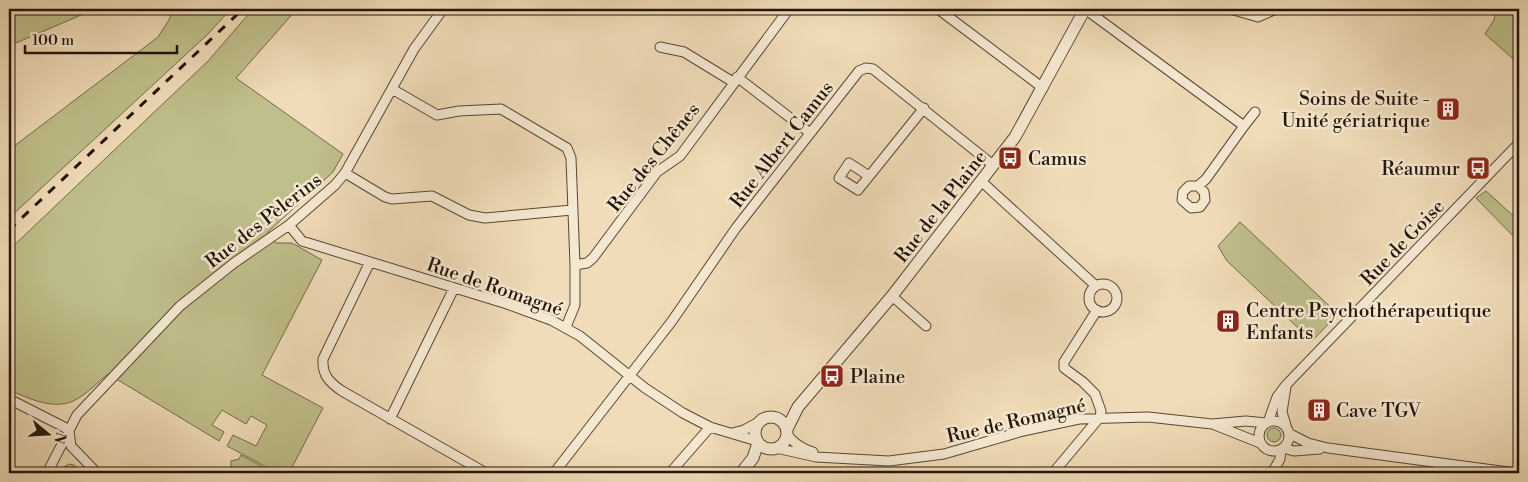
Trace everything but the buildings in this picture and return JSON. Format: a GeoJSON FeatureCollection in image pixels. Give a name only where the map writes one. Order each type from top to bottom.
{"type":"FeatureCollection","features":[{"type":"Feature","properties":{"kind":"street","name":"Rue des Pèlerins"},"geometry":{"type":"LineString","coordinates":[[47,473],[76,415],[180,306],[234,263],[289,225],[335,186],[345,173],[424,32],[443,9]]}},
{"type":"Feature","properties":{"kind":"street"},"geometry":{"type":"LineString","coordinates":[[938,9],[1043,88]]}},
{"type":"Feature","properties":{"kind":"street"},"geometry":{"type":"LineString","coordinates":[[1085,9],[1244,126]]}},
{"type":"Feature","properties":{"kind":"street","name":"Rue de la Plaine"},"geometry":{"type":"LineString","coordinates":[[787,431],[798,407],[892,296],[1022,127],[1085,9]]}},
{"type":"Feature","properties":{"kind":"street"},"geometry":{"type":"LineString","coordinates":[[1230,9],[1258,17],[1276,9]]}},
{"type":"Feature","properties":{"kind":"street","name":"Rue des Chênes"},"geometry":{"type":"LineString","coordinates":[[575,265],[588,263],[593,258],[657,172],[680,156],[785,10]]}},
{"type":"Feature","properties":{"kind":"street"},"geometry":{"type":"LineString","coordinates":[[660,47],[684,52],[735,80],[810,133]]}},
{"type":"Feature","properties":{"kind":"street","name":"Rue Albert Camus"},"geometry":{"type":"LineString","coordinates":[[554,473],[672,321],[736,228],[859,71],[866,68],[873,69],[993,165]]}},
{"type":"Feature","properties":{"kind":"street"},"geometry":{"type":"LineString","coordinates":[[392,89],[437,116],[460,112],[505,110],[567,148],[571,158],[575,305],[566,327]]}},
{"type":"Feature","properties":{"kind":"street"},"geometry":{"type":"LineString","coordinates":[[869,176],[924,108]]}},
{"type":"Feature","properties":{"kind":"street"},"geometry":{"type":"LineString","coordinates":[[1198,186],[1206,179],[1255,112]]}},
{"type":"Feature","properties":{"kind":"street","name":"Rue de Goise"},"geometry":{"type":"LineString","coordinates":[[1267,422],[1277,397],[1286,385],[1519,143]]}},
{"type":"Feature","properties":{"kind":"street"},"geometry":{"type":"LineString","coordinates":[[345,173],[385,197],[392,199],[432,196],[477,217],[572,210]]}},
{"type":"Feature","properties":{"kind":"street"},"geometry":{"type":"LineString","coordinates":[[981,181],[1096,286],[1110,286],[1117,297],[1111,309],[1097,310]]}},
{"type":"Feature","properties":{"kind":"street","name":"Rue de Romagné"},"geometry":{"type":"LineString","coordinates":[[289,225],[302,241],[506,304],[566,327],[668,404],[710,427],[757,442]]}},
{"type":"Feature","properties":{"kind":"street"},"geometry":{"type":"LineString","coordinates":[[370,262],[323,359],[322,367],[330,382],[390,419],[486,473]]}},
{"type":"Feature","properties":{"kind":"street"},"geometry":{"type":"LineString","coordinates":[[1096,286],[1090,292],[1089,300],[1097,310]]}},
{"type":"Feature","properties":{"kind":"street"},"geometry":{"type":"LineString","coordinates":[[390,419],[454,288]]}},
{"type":"Feature","properties":{"kind":"street"},"geometry":{"type":"LineString","coordinates":[[892,296],[926,326]]}},
{"type":"Feature","properties":{"kind":"street"},"geometry":{"type":"LineString","coordinates":[[1054,473],[1100,417],[1100,404],[1095,394],[1064,368],[1064,362],[1097,310]]}},
{"type":"Feature","properties":{"kind":"street"},"geometry":{"type":"LineString","coordinates":[[1271,473],[1280,459],[1282,449],[1288,443],[1288,430],[1282,412],[1286,385]]}},
{"type":"Feature","properties":{"kind":"street"},"geometry":{"type":"LineString","coordinates":[[9,399],[49,418],[69,431],[71,446],[96,473]]}},
{"type":"Feature","properties":{"kind":"street","name":"Rue de la Plaine"},"geometry":{"type":"LineString","coordinates":[[776,417],[798,407]]}},
{"type":"Feature","properties":{"kind":"street"},"geometry":{"type":"LineString","coordinates":[[731,433],[744,430],[766,417],[781,419],[787,431],[784,443],[754,458],[740,473]]}},
{"type":"Feature","properties":{"kind":"street","name":"Rue de Romagné"},"geometry":{"type":"LineString","coordinates":[[774,449],[801,455],[889,461],[944,454],[1023,431],[1079,419],[1148,417],[1212,424],[1246,421],[1267,422]]}},
{"type":"Feature","properties":{"kind":"street"},"geometry":{"type":"LineString","coordinates":[[1271,473],[1271,464],[1267,450],[1260,443],[1260,430],[1267,422],[1277,421],[1308,443],[1328,448],[1516,473]]}},
{"type":"Feature","properties":{"kind":"street"},"geometry":{"type":"LineString","coordinates":[[754,458],[757,442],[754,432],[758,423]]}},
{"type":"Feature","properties":{"kind":"street","name":"Rue de Romagné"},"geometry":{"type":"LineString","coordinates":[[1212,424],[1260,443]]}},
{"type":"Feature","properties":{"kind":"street"},"geometry":{"type":"LineString","coordinates":[[670,473],[710,427]]}},
{"type":"Feature","properties":{"kind":"street","name":"Rue de Romagné"},"geometry":{"type":"LineString","coordinates":[[787,431],[790,440],[804,449],[828,457]]}},
{"type":"Feature","properties":{"kind":"street"},"geometry":{"type":"LineString","coordinates":[[757,442],[774,449]]}},
{"type":"Feature","properties":{"kind":"street"},"geometry":{"type":"LineString","coordinates":[[1267,450],[1282,449],[1294,451],[1328,448]]}},
{"type":"Feature","properties":{"kind":"green space"},"geometry":{"type":"Polygon","coordinates":[[[9,9],[95,9],[9,46],[9,9]]]}},
{"type":"Feature","properties":{"kind":"green space"},"geometry":{"type":"Polygon","coordinates":[[[173,9],[231,9],[208,34],[9,218],[9,150],[158,37],[169,20],[173,9]]]}},
{"type":"Feature","properties":{"kind":"green space"},"geometry":{"type":"Polygon","coordinates":[[[253,9],[297,9],[236,78],[343,154],[333,172],[268,232],[276,243],[292,243],[322,260],[262,375],[323,408],[289,473],[278,473],[227,446],[233,435],[256,446],[267,425],[251,416],[246,424],[222,410],[212,425],[224,432],[219,441],[108,374],[81,397],[69,403],[51,404],[25,397],[9,390],[9,250],[208,61],[253,9]]]}},
{"type":"Feature","properties":{"kind":"green space"},"geometry":{"type":"Polygon","coordinates":[[[1496,9],[1519,9],[1519,64],[1485,34],[1494,20],[1496,9]]]}},
{"type":"Feature","properties":{"kind":"green space"},"geometry":{"type":"Polygon","coordinates":[[[1486,191],[1519,221],[1519,242],[1476,198],[1486,191]]]}},
{"type":"Feature","properties":{"kind":"green space"},"geometry":{"type":"Polygon","coordinates":[[[1240,222],[1338,314],[1312,341],[1227,261],[1218,246],[1240,222]]]}},
{"type":"Feature","properties":{"kind":"green space"},"geometry":{"type":"Polygon","coordinates":[[[1271,428],[1277,428],[1281,435],[1277,442],[1271,442],[1267,438],[1267,432],[1271,428]]]}},
{"type":"Feature","properties":{"kind":"green space"},"geometry":{"type":"Polygon","coordinates":[[[241,455],[274,473],[223,473],[223,469],[231,468],[231,461],[239,459],[241,455]]]}},
{"type":"Feature","properties":{"kind":"green space"},"geometry":{"type":"Polygon","coordinates":[[[69,464],[74,465],[82,473],[54,473],[69,464]]]}},
{"type":"Feature","properties":{"kind":"railway"},"geometry":{"type":"LineString","coordinates":[[9,230],[243,9]]}},
{"type":"Feature","properties":{"kind":"place","name":"Soins de Suite - Unité gériatrique"},"geometry":{"type":"Point","coordinates":[1448,109]}},
{"type":"Feature","properties":{"kind":"place","name":"Camus"},"geometry":{"type":"Point","coordinates":[1010,158]}},
{"type":"Feature","properties":{"kind":"place","name":"Réaumur"},"geometry":{"type":"Point","coordinates":[1478,168]}},
{"type":"Feature","properties":{"kind":"place","name":"Centre Psychothérapeutique Enfants"},"geometry":{"type":"Point","coordinates":[1228,321]}},
{"type":"Feature","properties":{"kind":"place","name":"Plaine"},"geometry":{"type":"Point","coordinates":[832,376]}},
{"type":"Feature","properties":{"kind":"place","name":"Cave TGV"},"geometry":{"type":"Point","coordinates":[1319,410]}}]}
